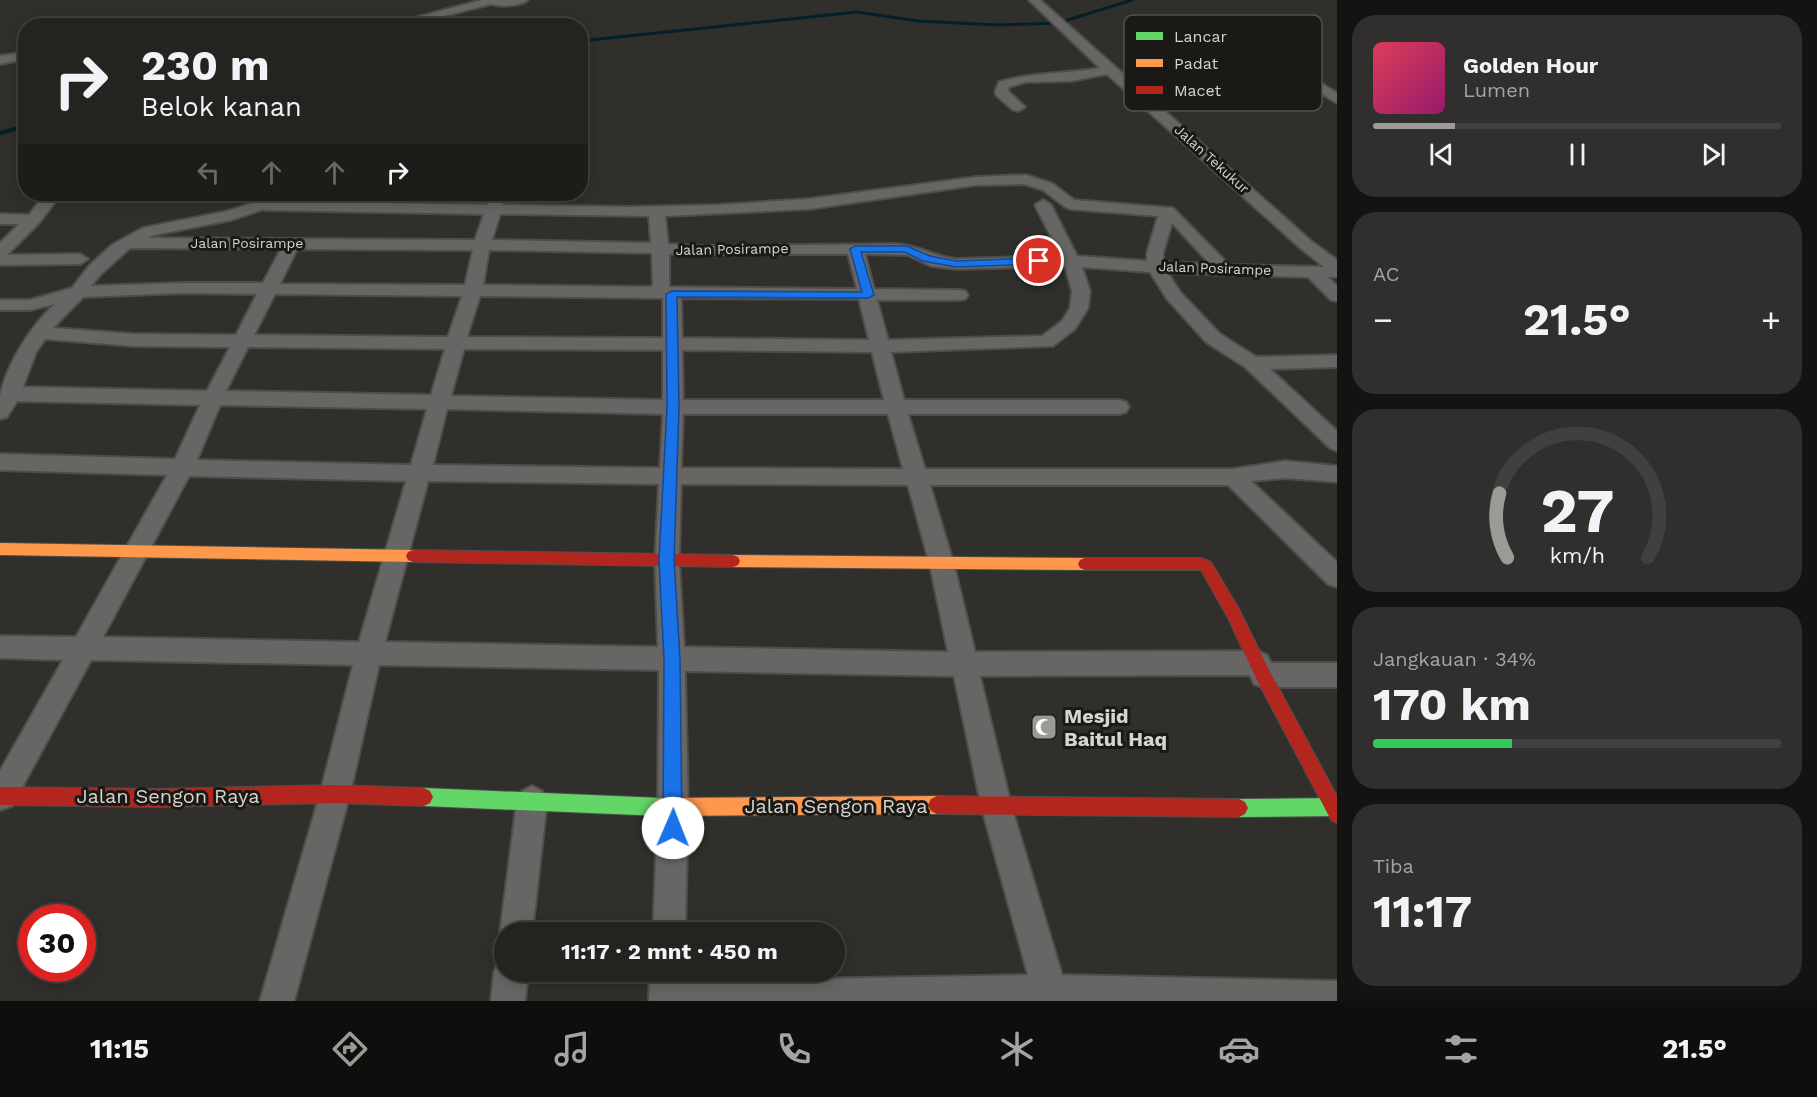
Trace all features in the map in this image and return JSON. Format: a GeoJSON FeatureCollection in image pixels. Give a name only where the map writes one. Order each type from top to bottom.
{"type":"FeatureCollection","features":[{"type":"Feature","properties":{"kind":"street"},"geometry":{"type":"LineString","coordinates":[[421,18],[490,1],[507,3],[522,0]]}},
{"type":"Feature","properties":{"kind":"street","name":"Jalan Tekukur"},"geometry":{"type":"LineString","coordinates":[[1034,0],[1124,82]]}},
{"type":"Feature","properties":{"kind":"street"},"geometry":{"type":"LineString","coordinates":[[0,60],[18,56]]}},
{"type":"Feature","properties":{"kind":"street"},"geometry":{"type":"LineString","coordinates":[[1018,107],[1001,91],[1006,84],[1024,78],[1071,77],[1110,70]]}},
{"type":"Feature","properties":{"kind":"street"},"geometry":{"type":"LineString","coordinates":[[1322,89],[1337,99]]}},
{"type":"Feature","properties":{"kind":"street","name":"Jalan Tekukur"},"geometry":{"type":"LineString","coordinates":[[1156,111],[1337,270]]}},
{"type":"Feature","properties":{"kind":"street"},"geometry":{"type":"LineString","coordinates":[[512,201],[657,211],[787,206],[1003,179],[1026,179],[1040,184],[1070,204],[1167,211],[1175,214],[1225,270]]}},
{"type":"Feature","properties":{"kind":"street"},"geometry":{"type":"LineString","coordinates":[[0,252],[33,220],[48,201]]}},
{"type":"Feature","properties":{"kind":"street"},"geometry":{"type":"LineString","coordinates":[[0,412],[11,394],[27,352],[51,317],[78,292],[95,270],[125,243],[149,231],[231,214],[275,201]]}},
{"type":"Feature","properties":{"kind":"street"},"geometry":{"type":"LineString","coordinates":[[264,205],[450,201]]}},
{"type":"Feature","properties":{"kind":"street"},"geometry":{"type":"LineString","coordinates":[[278,1001],[335,794],[369,654],[456,342],[473,291],[482,245],[497,201]]}},
{"type":"Feature","properties":{"kind":"street"},"geometry":{"type":"LineString","coordinates":[[41,333],[134,340],[672,345],[882,346],[1046,342],[1060,334],[1073,320],[1080,305],[1081,288],[1071,261],[1043,206]]}},
{"type":"Feature","properties":{"kind":"street"},"geometry":{"type":"LineString","coordinates":[[657,211],[656,232],[672,345],[673,407],[667,560],[672,659],[673,807],[669,922]]}},
{"type":"Feature","properties":{"kind":"street"},"geometry":{"type":"LineString","coordinates":[[1167,211],[1155,254],[1155,266],[1173,295],[1213,338],[1252,363],[1337,443]]}},
{"type":"Feature","properties":{"kind":"street"},"geometry":{"type":"LineString","coordinates":[[0,219],[33,220]]}},
{"type":"Feature","properties":{"kind":"street","name":"Jalan Posirampe"},"geometry":{"type":"LineString","coordinates":[[125,243],[482,245],[627,247],[660,250],[907,249],[927,259],[956,264],[1071,261],[1225,270],[1337,270]]}},
{"type":"Feature","properties":{"kind":"street"},"geometry":{"type":"LineString","coordinates":[[1,796],[182,469],[213,398],[292,243]]}},
{"type":"Feature","properties":{"kind":"street"},"geometry":{"type":"LineString","coordinates":[[855,249],[882,346],[896,408],[942,565],[996,805],[1051,997]]}},
{"type":"Feature","properties":{"kind":"street"},"geometry":{"type":"LineString","coordinates":[[0,260],[80,259]]}},
{"type":"Feature","properties":{"kind":"street"},"geometry":{"type":"LineString","coordinates":[[1312,271],[1337,296]]}},
{"type":"Feature","properties":{"kind":"street"},"geometry":{"type":"LineString","coordinates":[[0,305],[30,305],[78,292],[181,288],[959,295]]}},
{"type":"Feature","properties":{"kind":"street"},"geometry":{"type":"LineString","coordinates":[[1252,363],[1337,361]]}},
{"type":"Feature","properties":{"kind":"street"},"geometry":{"type":"LineString","coordinates":[[11,394],[673,407],[1119,407]]}},
{"type":"Feature","properties":{"kind":"street"},"geometry":{"type":"LineString","coordinates":[[0,462],[420,474],[916,478],[1233,477],[1270,469],[1301,468],[1337,474]]}},
{"type":"Feature","properties":{"kind":"street"},"geometry":{"type":"LineString","coordinates":[[1233,477],[1337,577]]}},
{"type":"Feature","properties":{"kind":"street"},"geometry":{"type":"LineString","coordinates":[[0,549],[942,565],[1201,564],[1206,566],[1212,575],[1336,810]]}},
{"type":"Feature","properties":{"kind":"street"},"geometry":{"type":"LineString","coordinates":[[0,647],[1260,669],[1337,675]]}},
{"type":"Feature","properties":{"kind":"street","name":"Jalan Sengon Raya"},"geometry":{"type":"LineString","coordinates":[[1,796],[156,798],[335,794],[673,807],[996,805],[1336,810]]}},
{"type":"Feature","properties":{"kind":"street"},"geometry":{"type":"LineString","coordinates":[[517,922],[532,801]]}},
{"type":"Feature","properties":{"kind":"street"},"geometry":{"type":"LineString","coordinates":[[508,1001],[510,982]]}},
{"type":"Feature","properties":{"kind":"street"},"geometry":{"type":"LineString","coordinates":[[667,990],[1051,997],[1337,998]]}},
{"type":"Feature","properties":{"kind":"waterway"},"geometry":{"type":"LineString","coordinates":[[588,40],[857,12],[918,21],[999,25],[1058,23],[1132,0]]}},
{"type":"Feature","properties":{"kind":"waterway"},"geometry":{"type":"LineString","coordinates":[[0,133],[18,128]]}},
{"type":"Feature","properties":{"kind":"traffic: fast"},"geometry":{"type":"LineString","coordinates":[[424,797],[661,807]]}},
{"type":"Feature","properties":{"kind":"traffic: fast"},"geometry":{"type":"LineString","coordinates":[[1239,808],[1337,807]]}},
{"type":"Feature","properties":{"kind":"traffic: slow"},"geometry":{"type":"LineString","coordinates":[[0,549],[413,556]]}},
{"type":"Feature","properties":{"kind":"traffic: slow"},"geometry":{"type":"LineString","coordinates":[[733,561],[1085,564]]}},
{"type":"Feature","properties":{"kind":"traffic: slow"},"geometry":{"type":"LineString","coordinates":[[661,807],[937,805]]}},
{"type":"Feature","properties":{"kind":"traffic: jam"},"geometry":{"type":"LineString","coordinates":[[413,556],[733,561]]}},
{"type":"Feature","properties":{"kind":"traffic: jam"},"geometry":{"type":"LineString","coordinates":[[1085,564],[1201,564],[1206,566],[1234,614],[1263,675],[1337,814]]}},
{"type":"Feature","properties":{"kind":"traffic: jam"},"geometry":{"type":"LineString","coordinates":[[0,796],[156,798],[335,794],[424,797]]}},
{"type":"Feature","properties":{"kind":"traffic: jam"},"geometry":{"type":"LineString","coordinates":[[937,805],[1239,808]]}},
{"type":"Feature","properties":{"kind":"place","name":"Mesjid Baitul Haq"},"geometry":{"type":"Point","coordinates":[1044,727]}},
{"type":"Feature","properties":{"kind":"route"},"geometry":{"type":"LineString","coordinates":[[673,828],[672,659],[667,560],[673,407],[672,294],[868,295],[855,249],[907,249],[927,259],[956,264],[1039,261]]}}]}
